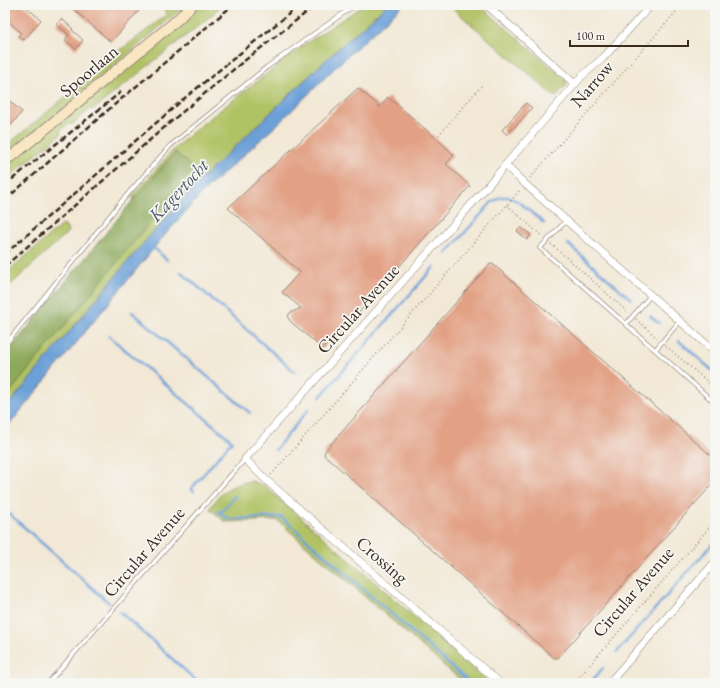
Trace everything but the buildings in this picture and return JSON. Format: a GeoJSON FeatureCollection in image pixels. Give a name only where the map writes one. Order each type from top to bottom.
{"type":"FeatureCollection","features":[{"type":"Feature","properties":{"kind":"main road","name":"Spoorlaan"},"geometry":{"type":"LineString","coordinates":[[5,160],[15,154],[76,104],[177,20],[192,5]]}},
{"type":"Feature","properties":{"kind":"street"},"geometry":{"type":"LineString","coordinates":[[488,5],[575,84]]}},
{"type":"Feature","properties":{"kind":"street","name":"Narrow"},"geometry":{"type":"LineString","coordinates":[[505,165],[575,84],[589,69],[603,58],[650,5]]}},
{"type":"Feature","properties":{"kind":"street"},"geometry":{"type":"LineString","coordinates":[[505,165],[524,184],[715,352]]}},
{"type":"Feature","properties":{"kind":"street","name":"Circular Avenue"},"geometry":{"type":"LineString","coordinates":[[245,460],[505,165]]}},
{"type":"Feature","properties":{"kind":"street","name":"Crossing"},"geometry":{"type":"LineString","coordinates":[[245,460],[266,480],[500,683]]}},
{"type":"Feature","properties":{"kind":"street"},"geometry":{"type":"LineString","coordinates":[[609,683],[715,562]]}},
{"type":"Feature","properties":{"kind":"lane"},"geometry":{"type":"LineString","coordinates":[[5,345],[120,203],[170,146],[267,67],[355,5]]}},
{"type":"Feature","properties":{"kind":"lane"},"geometry":{"type":"LineString","coordinates":[[566,221],[540,248],[715,403]]}},
{"type":"Feature","properties":{"kind":"lane"},"geometry":{"type":"LineString","coordinates":[[626,324],[651,296]]}},
{"type":"Feature","properties":{"kind":"lane"},"geometry":{"type":"LineString","coordinates":[[655,350],[680,321]]}},
{"type":"Feature","properties":{"kind":"lane","name":"Circular Avenue"},"geometry":{"type":"LineString","coordinates":[[48,683],[245,460]]}},
{"type":"Feature","properties":{"kind":"path","name":"Narrow"},"geometry":{"type":"LineString","coordinates":[[524,184],[682,5]]}},
{"type":"Feature","properties":{"kind":"path"},"geometry":{"type":"LineString","coordinates":[[436,138],[483,84]]}},
{"type":"Feature","properties":{"kind":"path"},"geometry":{"type":"LineString","coordinates":[[266,480],[519,191]]}},
{"type":"Feature","properties":{"kind":"path"},"geometry":{"type":"LineString","coordinates":[[507,206],[715,388]]}},
{"type":"Feature","properties":{"kind":"path","name":"Circular Avenue"},"geometry":{"type":"LineString","coordinates":[[574,683],[715,521]]}},
{"type":"Feature","properties":{"kind":"green space"},"geometry":{"type":"Polygon","coordinates":[[[163,5],[186,5],[36,131],[5,153],[5,147],[110,60],[106,55],[110,51],[114,55],[168,14],[161,7],[163,5]]]}},
{"type":"Feature","properties":{"kind":"green space"},"geometry":{"type":"Polygon","coordinates":[[[202,5],[222,5],[213,14],[94,109],[90,109],[73,124],[68,124],[60,131],[60,135],[5,180],[5,165],[58,125],[180,25],[202,5]]]}},
{"type":"Feature","properties":{"kind":"green space"},"geometry":{"type":"Polygon","coordinates":[[[364,5],[387,5],[330,56],[194,186],[134,254],[5,409],[5,398],[193,169],[175,152],[134,199],[132,196],[175,148],[196,129],[301,47],[364,5]]]}},
{"type":"Feature","properties":{"kind":"green space"},"geometry":{"type":"Polygon","coordinates":[[[449,5],[482,5],[484,9],[564,78],[567,85],[555,97],[449,5]]]}},
{"type":"Feature","properties":{"kind":"green space"},"geometry":{"type":"Polygon","coordinates":[[[176,152],[194,169],[5,398],[5,355],[134,199],[176,152]]]}},
{"type":"Feature","properties":{"kind":"green space"},"geometry":{"type":"Polygon","coordinates":[[[63,224],[68,230],[67,233],[5,290],[5,274],[63,224]]]}},
{"type":"Feature","properties":{"kind":"green space"},"geometry":{"type":"Polygon","coordinates":[[[252,481],[265,486],[490,683],[464,683],[277,520],[226,522],[210,509],[218,497],[227,489],[238,484],[252,481]]]}},
{"type":"Feature","properties":{"kind":"water"},"geometry":{"type":"Polygon","coordinates":[[[387,5],[403,5],[339,64],[279,123],[202,193],[159,242],[5,430],[5,409],[134,254],[194,186],[330,56],[387,5]]]}},
{"type":"Feature","properties":{"kind":"waterway"},"geometry":{"type":"LineString","coordinates":[[446,254],[491,203],[501,197],[509,197],[519,202],[544,223]]}},
{"type":"Feature","properties":{"kind":"waterway"},"geometry":{"type":"LineString","coordinates":[[568,244],[631,299]]}},
{"type":"Feature","properties":{"kind":"waterway"},"geometry":{"type":"LineString","coordinates":[[153,247],[167,260]]}},
{"type":"Feature","properties":{"kind":"waterway"},"geometry":{"type":"LineString","coordinates":[[320,397],[434,267]]}},
{"type":"Feature","properties":{"kind":"waterway"},"geometry":{"type":"LineString","coordinates":[[181,272],[295,372]]}},
{"type":"Feature","properties":{"kind":"waterway"},"geometry":{"type":"LineString","coordinates":[[132,312],[250,413]]}},
{"type":"Feature","properties":{"kind":"waterway"},"geometry":{"type":"LineString","coordinates":[[650,316],[659,323]]}},
{"type":"Feature","properties":{"kind":"waterway"},"geometry":{"type":"LineString","coordinates":[[109,336],[232,441],[191,489],[194,491]]}},
{"type":"Feature","properties":{"kind":"waterway"},"geometry":{"type":"LineString","coordinates":[[679,341],[715,373]]}},
{"type":"Feature","properties":{"kind":"waterway"},"geometry":{"type":"LineString","coordinates":[[275,450],[309,409]]}},
{"type":"Feature","properties":{"kind":"waterway"},"geometry":{"type":"LineString","coordinates":[[220,513],[235,496]]}},
{"type":"Feature","properties":{"kind":"waterway"},"geometry":{"type":"LineString","coordinates":[[5,510],[109,603]]}},
{"type":"Feature","properties":{"kind":"waterway"},"geometry":{"type":"LineString","coordinates":[[218,511],[227,518],[231,519],[281,517],[470,683]]}},
{"type":"Feature","properties":{"kind":"waterway"},"geometry":{"type":"LineString","coordinates":[[617,652],[715,541]]}},
{"type":"Feature","properties":{"kind":"waterway"},"geometry":{"type":"LineString","coordinates":[[120,612],[199,683]]}},
{"type":"Feature","properties":{"kind":"waterway"},"geometry":{"type":"LineString","coordinates":[[590,683],[603,668]]}},
{"type":"Feature","properties":{"kind":"railway"},"geometry":{"type":"LineString","coordinates":[[5,200],[107,111],[233,5]]}},
{"type":"Feature","properties":{"kind":"railway"},"geometry":{"type":"LineString","coordinates":[[5,254],[186,97],[300,5]]}},
{"type":"Feature","properties":{"kind":"railway"},"geometry":{"type":"LineString","coordinates":[[5,266],[174,119],[239,65],[316,5]]}},
{"type":"Feature","properties":{"kind":"railway"},"geometry":{"type":"LineString","coordinates":[[5,185],[121,92]]}},
{"type":"Feature","properties":{"kind":"water label","name":"Kagertocht"},"geometry":{"type":"Point","coordinates":[178,190]}}]}
